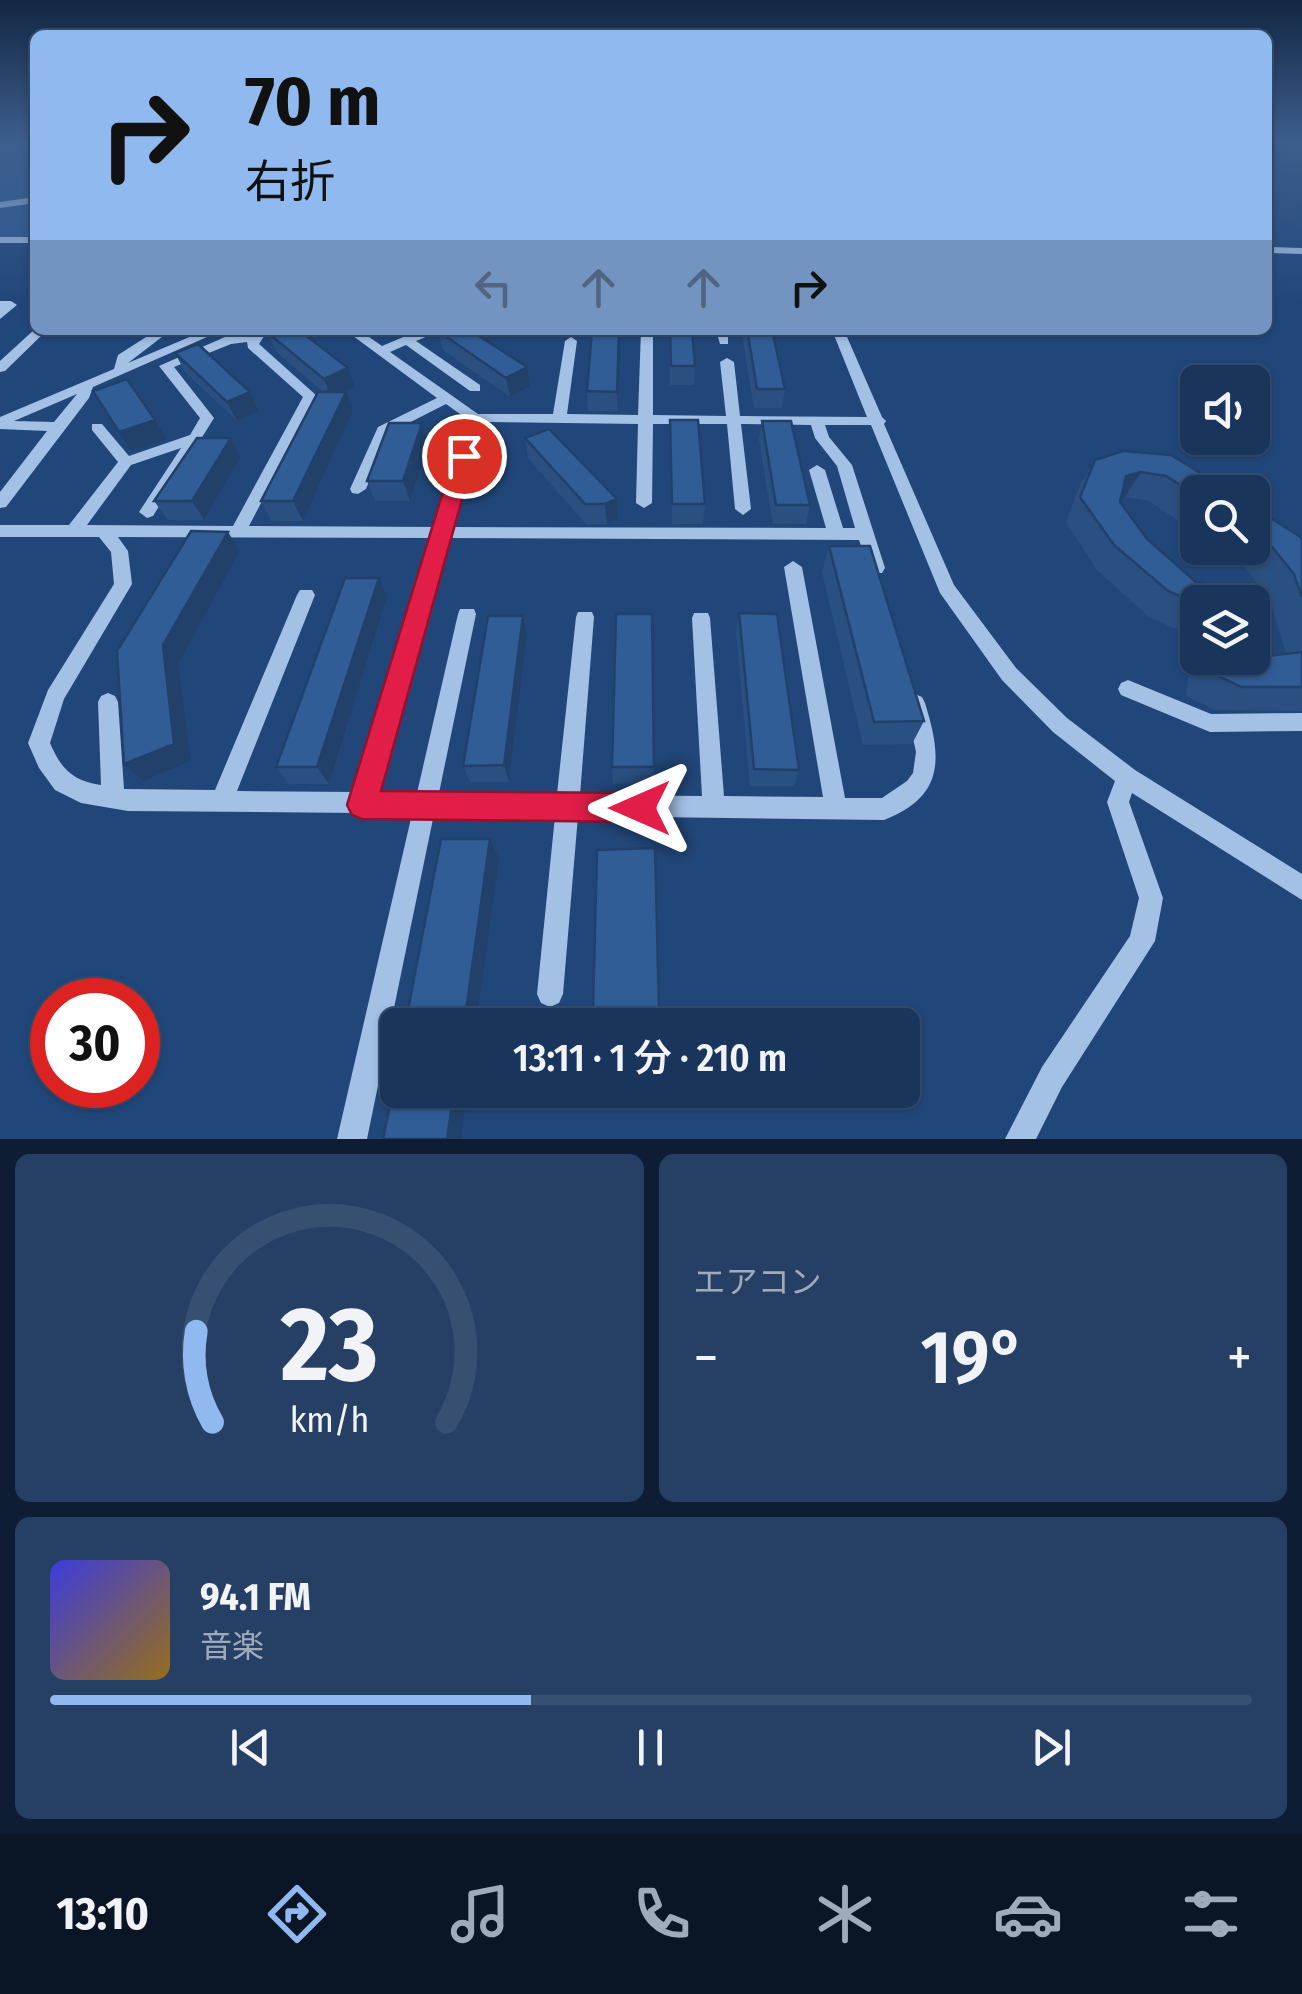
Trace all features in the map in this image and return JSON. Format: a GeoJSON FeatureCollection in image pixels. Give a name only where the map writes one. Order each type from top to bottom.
{"type":"FeatureCollection","features":[{"type":"Feature","properties":{"kind":"street"},"geometry":{"type":"LineString","coordinates":[[0,205],[30,201]]}},
{"type":"Feature","properties":{"kind":"street"},"geometry":{"type":"LineString","coordinates":[[0,240],[30,240]]}},
{"type":"Feature","properties":{"kind":"street"},"geometry":{"type":"LineString","coordinates":[[1272,250],[1302,251]]}},
{"type":"Feature","properties":{"kind":"street"},"geometry":{"type":"LineString","coordinates":[[0,305],[11,305],[0,314]]}},
{"type":"Feature","properties":{"kind":"street"},"geometry":{"type":"LineString","coordinates":[[0,368],[36,335]]}},
{"type":"Feature","properties":{"kind":"street"},"geometry":{"type":"LineString","coordinates":[[120,370],[123,358],[158,335]]}},
{"type":"Feature","properties":{"kind":"street"},"geometry":{"type":"LineString","coordinates":[[0,423],[205,335]]}},
{"type":"Feature","properties":{"kind":"street"},"geometry":{"type":"LineString","coordinates":[[147,512],[207,418],[166,366],[229,340],[254,335]]}},
{"type":"Feature","properties":{"kind":"street"},"geometry":{"type":"LineString","coordinates":[[237,532],[310,396],[252,344],[258,335]]}},
{"type":"Feature","properties":{"kind":"street"},"geometry":{"type":"LineString","coordinates":[[358,335],[475,418],[878,421]]}},
{"type":"Feature","properties":{"kind":"street"},"geometry":{"type":"LineString","coordinates":[[381,351],[418,335]]}},
{"type":"Feature","properties":{"kind":"street"},"geometry":{"type":"LineString","coordinates":[[644,503],[647,335]]}},
{"type":"Feature","properties":{"kind":"street"},"geometry":{"type":"LineString","coordinates":[[840,335],[946,588],[1009,674],[1060,725],[1126,777],[1302,888]]}},
{"type":"Feature","properties":{"kind":"street"},"geometry":{"type":"LineString","coordinates":[[407,340],[475,388]]}},
{"type":"Feature","properties":{"kind":"street"},"geometry":{"type":"LineString","coordinates":[[559,419],[571,341]]}},
{"type":"Feature","properties":{"kind":"street"},"geometry":{"type":"LineString","coordinates":[[727,362],[743,510]]}},
{"type":"Feature","properties":{"kind":"street"},"geometry":{"type":"LineString","coordinates":[[0,504],[84,395],[87,385]]}},
{"type":"Feature","properties":{"kind":"street"},"geometry":{"type":"LineString","coordinates":[[358,490],[383,430],[447,398]]}},
{"type":"Feature","properties":{"kind":"street"},"geometry":{"type":"LineString","coordinates":[[362,805],[475,418]]}},
{"type":"Feature","properties":{"kind":"street"},"geometry":{"type":"LineString","coordinates":[[817,422],[822,438],[844,465],[882,588]]}},
{"type":"Feature","properties":{"kind":"street"},"geometry":{"type":"LineString","coordinates":[[0,423],[58,427]]}},
{"type":"Feature","properties":{"kind":"street"},"geometry":{"type":"LineString","coordinates":[[96,427],[126,462]]}},
{"type":"Feature","properties":{"kind":"street"},"geometry":{"type":"LineString","coordinates":[[73,532],[126,462],[195,438]]}},
{"type":"Feature","properties":{"kind":"street"},"geometry":{"type":"LineString","coordinates":[[817,470],[836,534]]}},
{"type":"Feature","properties":{"kind":"street"},"geometry":{"type":"LineString","coordinates":[[0,531],[191,540],[237,532],[866,534]]}},
{"type":"Feature","properties":{"kind":"street"},"geometry":{"type":"LineString","coordinates":[[105,533],[118,551],[123,584],[55,696],[39,743],[52,775],[71,790],[112,798],[425,806],[884,809],[908,799],[928,767],[929,749],[908,678]]}},
{"type":"Feature","properties":{"kind":"street"},"geometry":{"type":"LineString","coordinates":[[793,567],[836,809]]}},
{"type":"Feature","properties":{"kind":"street"},"geometry":{"type":"LineString","coordinates":[[221,802],[306,594]]}},
{"type":"Feature","properties":{"kind":"street"},"geometry":{"type":"LineString","coordinates":[[352,1139],[467,614]]}},
{"type":"Feature","properties":{"kind":"street"},"geometry":{"type":"LineString","coordinates":[[550,994],[585,617]]}},
{"type":"Feature","properties":{"kind":"street"},"geometry":{"type":"LineString","coordinates":[[701,618],[714,808]]}},
{"type":"Feature","properties":{"kind":"street"},"geometry":{"type":"LineString","coordinates":[[1128,689],[1210,724],[1302,722]]}},
{"type":"Feature","properties":{"kind":"street"},"geometry":{"type":"LineString","coordinates":[[108,702],[112,798]]}},
{"type":"Feature","properties":{"kind":"street"},"geometry":{"type":"LineString","coordinates":[[1020,1139],[1052,1076],[1142,941],[1152,898],[1118,802],[1126,777]]}},
{"type":"Feature","properties":{"kind":"shaded area"},"geometry":{"type":"Polygon","coordinates":[[[0,195],[30,195],[30,237],[0,237],[0,195]]]}},
{"type":"Feature","properties":{"kind":"building"},"geometry":{"type":"Polygon","coordinates":[[[270,335],[305,335],[348,368],[324,379],[270,335]]]}},
{"type":"Feature","properties":{"kind":"building"},"geometry":{"type":"Polygon","coordinates":[[[444,335],[478,335],[527,367],[506,378],[444,335]]]}},
{"type":"Feature","properties":{"kind":"building"},"geometry":{"type":"Polygon","coordinates":[[[592,335],[619,335],[617,392],[587,391],[592,335]]]}},
{"type":"Feature","properties":{"kind":"building"},"geometry":{"type":"Polygon","coordinates":[[[670,335],[692,335],[695,366],[671,366],[670,335]]]}},
{"type":"Feature","properties":{"kind":"building"},"geometry":{"type":"Polygon","coordinates":[[[748,335],[773,335],[785,389],[757,389],[748,335]]]}},
{"type":"Feature","properties":{"kind":"building"},"geometry":{"type":"Polygon","coordinates":[[[198,344],[250,392],[227,402],[175,353],[198,344]]]}},
{"type":"Feature","properties":{"kind":"building"},"geometry":{"type":"Polygon","coordinates":[[[127,379],[155,420],[119,432],[93,391],[127,379]]]}},
{"type":"Feature","properties":{"kind":"building"},"geometry":{"type":"Polygon","coordinates":[[[318,392],[346,392],[293,501],[261,501],[318,392]]]}},
{"type":"Feature","properties":{"kind":"building"},"geometry":{"type":"Polygon","coordinates":[[[670,420],[698,420],[705,504],[672,504],[670,420]]]}},
{"type":"Feature","properties":{"kind":"building"},"geometry":{"type":"Polygon","coordinates":[[[762,421],[791,421],[810,505],[776,505],[762,421]]]}},
{"type":"Feature","properties":{"kind":"building"},"geometry":{"type":"Polygon","coordinates":[[[389,423],[422,423],[403,481],[367,481],[389,423]]]}},
{"type":"Feature","properties":{"kind":"building"},"geometry":{"type":"Polygon","coordinates":[[[549,429],[617,499],[605,504],[585,504],[525,438],[549,429]]]}},
{"type":"Feature","properties":{"kind":"building"},"geometry":{"type":"Polygon","coordinates":[[[197,438],[231,438],[192,501],[154,501],[197,438]]]}},
{"type":"Feature","properties":{"kind":"building"},"geometry":{"type":"Polygon","coordinates":[[[1123,451],[1171,455],[1203,475],[1180,475],[1180,485],[1166,476],[1141,472],[1126,476],[1120,502],[1147,539],[1196,582],[1211,585],[1180,585],[1180,596],[1168,591],[1114,545],[1080,497],[1095,460],[1123,451]]]}},
{"type":"Feature","properties":{"kind":"building"},"geometry":{"type":"Polygon","coordinates":[[[1270,517],[1302,539],[1302,597],[1294,574],[1270,544],[1270,517]]]}},
{"type":"Feature","properties":{"kind":"building"},"geometry":{"type":"Polygon","coordinates":[[[191,531],[228,532],[163,645],[174,744],[124,764],[117,651],[191,531]]]}},
{"type":"Feature","properties":{"kind":"building"},"geometry":{"type":"Polygon","coordinates":[[[829,546],[870,546],[924,721],[874,722],[829,546]]]}},
{"type":"Feature","properties":{"kind":"building"},"geometry":{"type":"Polygon","coordinates":[[[345,578],[379,578],[317,767],[276,767],[345,578]]]}},
{"type":"Feature","properties":{"kind":"building"},"geometry":{"type":"Polygon","coordinates":[[[739,613],[777,614],[799,770],[754,769],[739,613]]]}},
{"type":"Feature","properties":{"kind":"building"},"geometry":{"type":"Polygon","coordinates":[[[616,614],[652,614],[654,767],[612,767],[616,614]]]}},
{"type":"Feature","properties":{"kind":"building"},"geometry":{"type":"Polygon","coordinates":[[[488,616],[523,616],[504,765],[463,766],[488,616]]]}},
{"type":"Feature","properties":{"kind":"building"},"geometry":{"type":"Polygon","coordinates":[[[1302,652],[1302,687],[1241,687],[1216,675],[1270,675],[1270,656],[1302,652]]]}},
{"type":"Feature","properties":{"kind":"building"},"geometry":{"type":"Polygon","coordinates":[[[441,839],[490,839],[466,1008],[408,1008],[441,839]]]}},
{"type":"Feature","properties":{"kind":"building"},"geometry":{"type":"Polygon","coordinates":[[[655,848],[659,1008],[593,1008],[597,850],[655,848]]]}},
{"type":"Feature","properties":{"kind":"building"},"geometry":{"type":"Polygon","coordinates":[[[389,1108],[451,1108],[447,1139],[383,1139],[389,1108]]]}},
{"type":"Feature","properties":{"kind":"route"},"geometry":{"type":"LineString","coordinates":[[464,456],[362,805],[640,808]]}}]}
